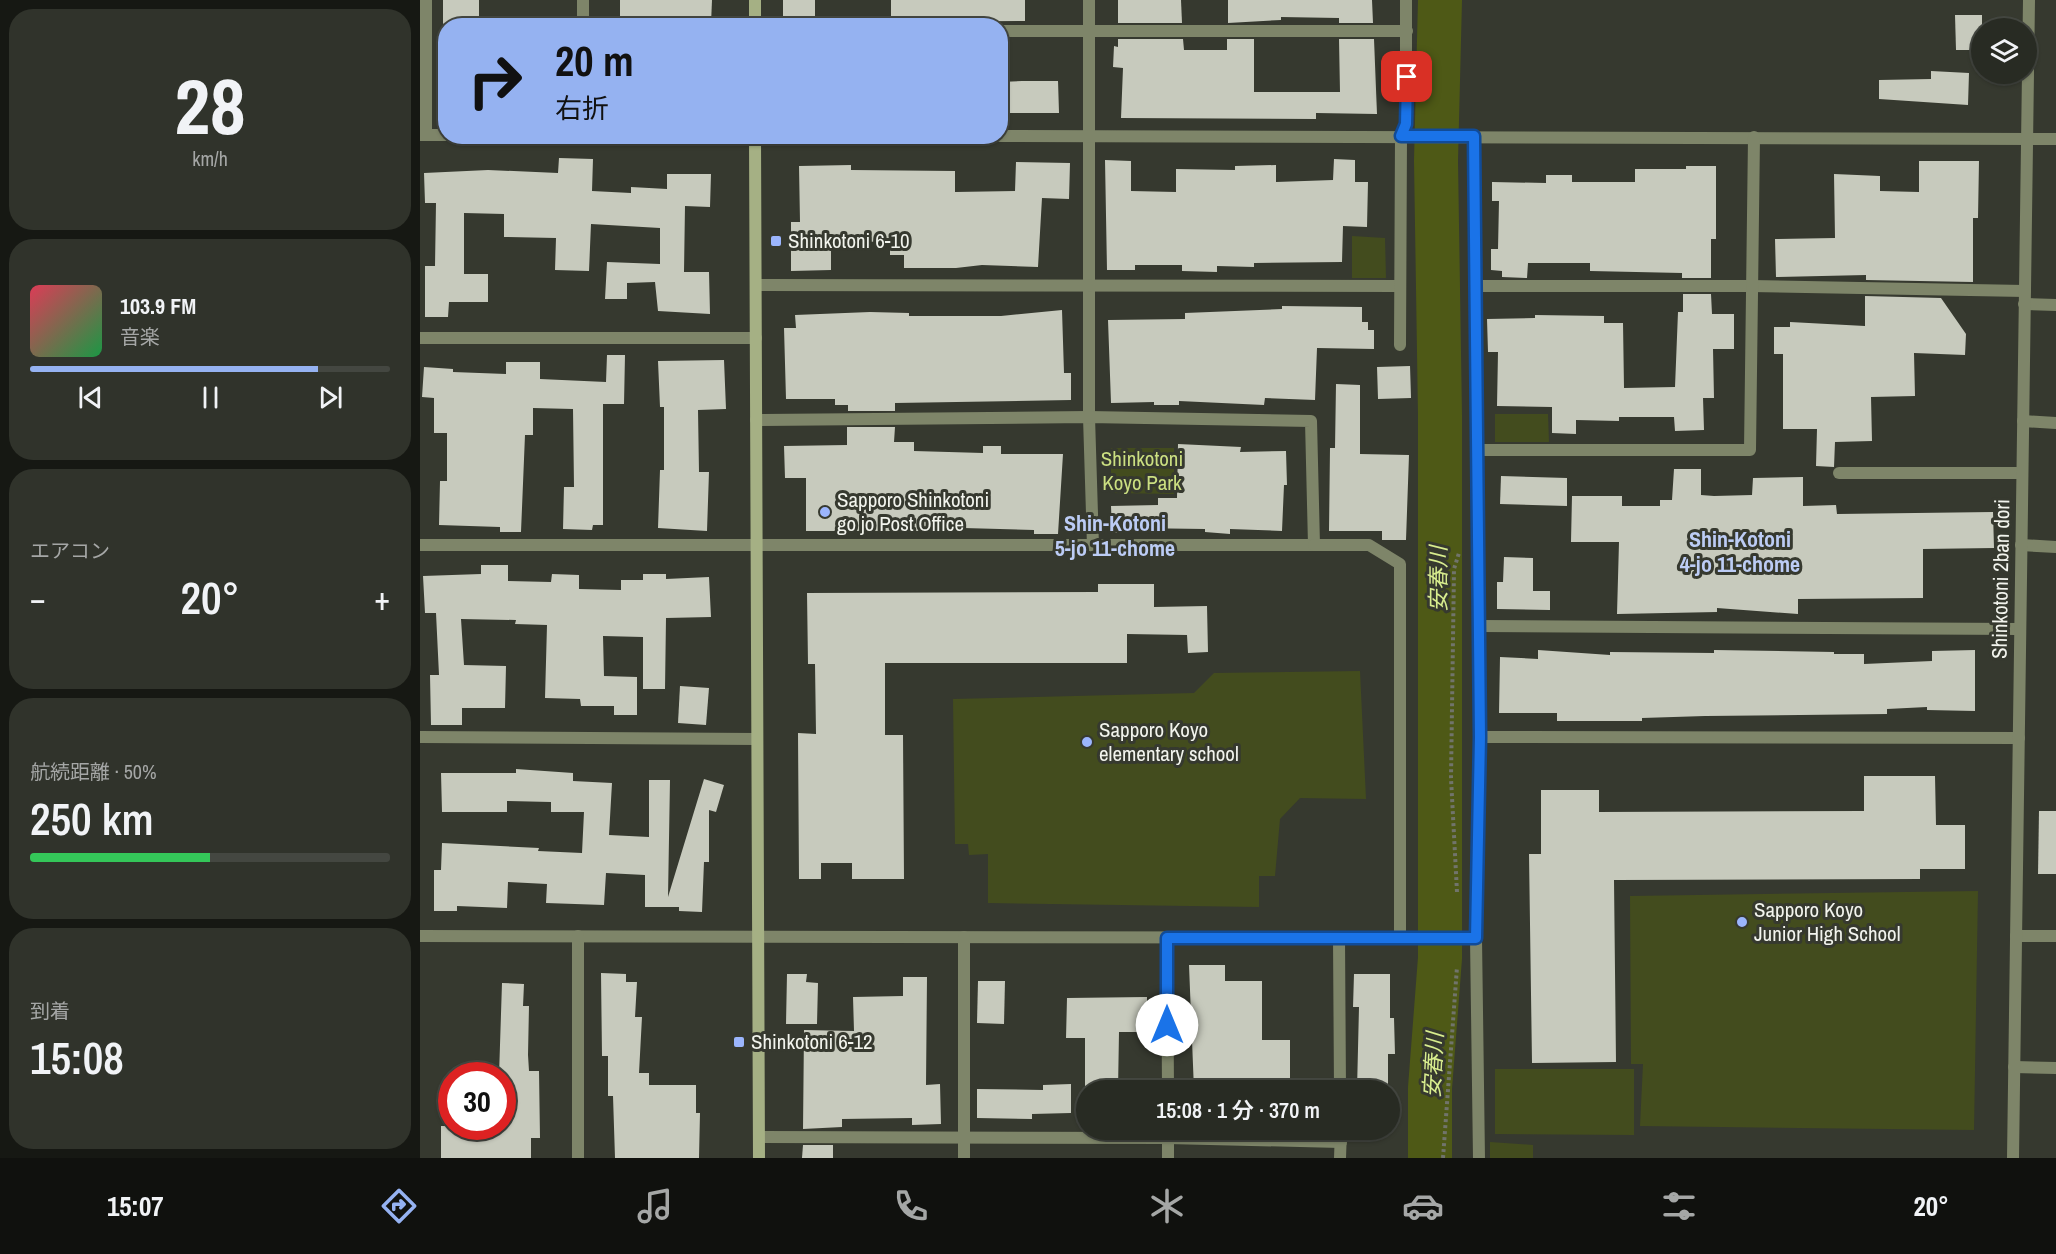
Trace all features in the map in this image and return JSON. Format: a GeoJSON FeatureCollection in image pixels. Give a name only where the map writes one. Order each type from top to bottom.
{"type":"FeatureCollection","features":[{"type":"Feature","properties":{"kind":"street"},"geometry":{"type":"LineString","coordinates":[[423,135],[426,0]]}},
{"type":"Feature","properties":{"kind":"street"},"geometry":{"type":"LineString","coordinates":[[583,0],[583,18]]}},
{"type":"Feature","properties":{"kind":"street"},"geometry":{"type":"LineString","coordinates":[[755,0],[755,18]]}},
{"type":"Feature","properties":{"kind":"street"},"geometry":{"type":"LineString","coordinates":[[1089,0],[1091,286],[1089,417],[1093,546]]}},
{"type":"Feature","properties":{"kind":"street"},"geometry":{"type":"LineString","coordinates":[[1400,345],[1401,136],[1406,124],[1406,0]]}},
{"type":"Feature","properties":{"kind":"street","name":"Shinkotoni 2ban dori"},"geometry":{"type":"LineString","coordinates":[[2013,1158],[2029,0]]}},
{"type":"Feature","properties":{"kind":"street"},"geometry":{"type":"LineString","coordinates":[[1008,31],[1407,31]]}},
{"type":"Feature","properties":{"kind":"street"},"geometry":{"type":"LineString","coordinates":[[1008,136],[2056,139]]}},
{"type":"Feature","properties":{"kind":"street"},"geometry":{"type":"LineString","coordinates":[[1474,136],[1480,737],[1476,938],[1479,1158]]}},
{"type":"Feature","properties":{"kind":"street"},"geometry":{"type":"LineString","coordinates":[[1478,450],[1750,450],[1754,137]]}},
{"type":"Feature","properties":{"kind":"street"},"geometry":{"type":"LineString","coordinates":[[755,144],[759,1158]]}},
{"type":"Feature","properties":{"kind":"street"},"geometry":{"type":"LineString","coordinates":[[756,285],[1400,286]]}},
{"type":"Feature","properties":{"kind":"street"},"geometry":{"type":"LineString","coordinates":[[1475,286],[1751,286],[2024,297],[2056,305]]}},
{"type":"Feature","properties":{"kind":"street"},"geometry":{"type":"LineString","coordinates":[[420,338],[756,338]]}},
{"type":"Feature","properties":{"kind":"street"},"geometry":{"type":"LineString","coordinates":[[756,420],[1089,417],[1311,422],[1314,545]]}},
{"type":"Feature","properties":{"kind":"street"},"geometry":{"type":"LineString","coordinates":[[2023,422],[2056,423]]}},
{"type":"Feature","properties":{"kind":"street"},"geometry":{"type":"LineString","coordinates":[[1839,473],[2022,473]]}},
{"type":"Feature","properties":{"kind":"street"},"geometry":{"type":"LineString","coordinates":[[420,545],[757,547],[1369,545],[1400,564],[1400,938]]}},
{"type":"Feature","properties":{"kind":"street"},"geometry":{"type":"LineString","coordinates":[[2021,545],[2056,547]]}},
{"type":"Feature","properties":{"kind":"street"},"geometry":{"type":"LineString","coordinates":[[1479,627],[2020,629]]}},
{"type":"Feature","properties":{"kind":"street"},"geometry":{"type":"LineString","coordinates":[[420,736],[758,739]]}},
{"type":"Feature","properties":{"kind":"street"},"geometry":{"type":"LineString","coordinates":[[1480,737],[2019,738]]}},
{"type":"Feature","properties":{"kind":"street"},"geometry":{"type":"LineString","coordinates":[[420,936],[1476,938]]}},
{"type":"Feature","properties":{"kind":"street"},"geometry":{"type":"LineString","coordinates":[[578,936],[578,1158]]}},
{"type":"Feature","properties":{"kind":"street"},"geometry":{"type":"LineString","coordinates":[[2016,936],[2056,936]]}},
{"type":"Feature","properties":{"kind":"street"},"geometry":{"type":"LineString","coordinates":[[964,938],[964,1158]]}},
{"type":"Feature","properties":{"kind":"street"},"geometry":{"type":"LineString","coordinates":[[1167,938],[1168,1080]]}},
{"type":"Feature","properties":{"kind":"street"},"geometry":{"type":"LineString","coordinates":[[1339,938],[1340,1080]]}},
{"type":"Feature","properties":{"kind":"street"},"geometry":{"type":"LineString","coordinates":[[2014,1067],[2056,1068]]}},
{"type":"Feature","properties":{"kind":"street"},"geometry":{"type":"LineString","coordinates":[[759,1137],[1076,1135]]}},
{"type":"Feature","properties":{"kind":"street"},"geometry":{"type":"LineString","coordinates":[[1168,1140],[1168,1158]]}},
{"type":"Feature","properties":{"kind":"street"},"geometry":{"type":"LineString","coordinates":[[1340,1158],[1341,1140]]}},
{"type":"Feature","properties":{"kind":"path"},"geometry":{"type":"LineString","coordinates":[[1457,901],[1451,778],[1454,568],[1462,542]]}},
{"type":"Feature","properties":{"kind":"path"},"geometry":{"type":"LineString","coordinates":[[1443,1158],[1457,966]]}},
{"type":"Feature","properties":{"kind":"green space"},"geometry":{"type":"Polygon","coordinates":[[[1352,236],[1385,238],[1386,278],[1352,278],[1352,236]]]}},
{"type":"Feature","properties":{"kind":"green space"},"geometry":{"type":"Polygon","coordinates":[[[1495,414],[1548,414],[1549,442],[1495,442],[1495,414]]]}},
{"type":"Feature","properties":{"kind":"green space","name":"Shinkotoni Koyo Park"},"geometry":{"type":"Polygon","coordinates":[[[1111,448],[1174,448],[1174,494],[1111,493],[1111,448]]]}},
{"type":"Feature","properties":{"kind":"green space"},"geometry":{"type":"Polygon","coordinates":[[[1360,671],[1366,799],[1300,798],[1280,819],[1275,876],[1259,876],[1259,907],[988,903],[988,854],[969,855],[968,844],[955,844],[953,699],[1194,693],[1214,673],[1360,671]]]}},
{"type":"Feature","properties":{"kind":"green space"},"geometry":{"type":"Polygon","coordinates":[[[1978,891],[1974,1130],[1640,1126],[1643,1064],[1631,1064],[1630,896],[1978,891]]]}},
{"type":"Feature","properties":{"kind":"green space"},"geometry":{"type":"Polygon","coordinates":[[[1495,1069],[1634,1069],[1634,1135],[1495,1134],[1495,1069]]]}},
{"type":"Feature","properties":{"kind":"green space"},"geometry":{"type":"Polygon","coordinates":[[[1490,1142],[1533,1145],[1533,1158],[1490,1158],[1490,1142]]]}},
{"type":"Feature","properties":{"kind":"building"},"geometry":{"type":"Polygon","coordinates":[[[443,0],[479,0],[479,18],[443,18],[443,0]]]}},
{"type":"Feature","properties":{"kind":"building"},"geometry":{"type":"Polygon","coordinates":[[[620,0],[712,0],[711,18],[620,18],[620,0]]]}},
{"type":"Feature","properties":{"kind":"building"},"geometry":{"type":"Polygon","coordinates":[[[783,0],[815,0],[815,18],[783,18],[783,0]]]}},
{"type":"Feature","properties":{"kind":"building"},"geometry":{"type":"Polygon","coordinates":[[[891,0],[1025,0],[1025,21],[1008,21],[1008,18],[891,18],[891,0]]]}},
{"type":"Feature","properties":{"kind":"building"},"geometry":{"type":"Polygon","coordinates":[[[1118,0],[1181,0],[1182,23],[1118,23],[1118,0]]]}},
{"type":"Feature","properties":{"kind":"building"},"geometry":{"type":"Polygon","coordinates":[[[1228,0],[1372,0],[1373,23],[1339,23],[1339,18],[1281,17],[1281,20],[1228,23],[1228,0]]]}},
{"type":"Feature","properties":{"kind":"building"},"geometry":{"type":"Polygon","coordinates":[[[1955,15],[1982,15],[1982,18],[1971,18],[1971,50],[1956,50],[1955,15]]]}},
{"type":"Feature","properties":{"kind":"building"},"geometry":{"type":"Polygon","coordinates":[[[1118,39],[1183,39],[1184,50],[1227,50],[1227,39],[1254,39],[1254,92],[1340,92],[1339,39],[1374,39],[1377,114],[1316,113],[1316,119],[1121,118],[1123,68],[1113,67],[1114,46],[1118,47],[1118,39]]]}},
{"type":"Feature","properties":{"kind":"building"},"geometry":{"type":"Polygon","coordinates":[[[1931,71],[1969,73],[1968,105],[1879,99],[1879,80],[1931,79],[1931,71]]]}},
{"type":"Feature","properties":{"kind":"building"},"geometry":{"type":"Polygon","coordinates":[[[1058,81],[1059,113],[1008,113],[1008,82],[1058,81]]]}},
{"type":"Feature","properties":{"kind":"building"},"geometry":{"type":"Polygon","coordinates":[[[559,158],[593,159],[592,191],[631,193],[631,187],[667,189],[667,174],[711,174],[710,207],[685,206],[684,272],[709,272],[710,314],[658,311],[655,282],[627,283],[627,299],[605,299],[607,262],[660,264],[660,228],[591,224],[589,271],[555,270],[556,238],[504,237],[504,214],[464,213],[464,274],[488,274],[488,302],[449,302],[448,317],[425,317],[425,266],[435,266],[436,203],[425,203],[424,173],[488,170],[558,173],[559,158]]]}},
{"type":"Feature","properties":{"kind":"building"},"geometry":{"type":"Polygon","coordinates":[[[1334,159],[1355,160],[1355,182],[1368,182],[1367,227],[1343,226],[1342,262],[1254,263],[1254,267],[1217,266],[1217,272],[1182,271],[1182,265],[1135,265],[1135,270],[1107,270],[1105,160],[1131,161],[1131,191],[1176,192],[1176,169],[1235,170],[1235,166],[1276,165],[1276,182],[1333,180],[1334,159]]]}},
{"type":"Feature","properties":{"kind":"building"},"geometry":{"type":"Polygon","coordinates":[[[1919,161],[1979,161],[1978,218],[1973,218],[1973,282],[1866,280],[1866,275],[1776,277],[1775,239],[1835,238],[1834,174],[1880,176],[1880,191],[1919,192],[1919,161]]]}},
{"type":"Feature","properties":{"kind":"building"},"geometry":{"type":"Polygon","coordinates":[[[1016,162],[1070,163],[1069,199],[1042,198],[1038,267],[982,265],[956,268],[904,268],[904,255],[890,255],[890,242],[831,241],[831,270],[791,271],[791,222],[800,222],[799,166],[851,165],[851,170],[955,171],[955,192],[1015,191],[1016,162]]]}},
{"type":"Feature","properties":{"kind":"building"},"geometry":{"type":"Polygon","coordinates":[[[1686,166],[1716,166],[1716,239],[1711,239],[1711,278],[1682,278],[1682,273],[1590,271],[1590,263],[1528,263],[1527,278],[1502,277],[1502,271],[1491,270],[1491,249],[1498,249],[1499,201],[1492,201],[1492,182],[1546,183],[1546,175],[1572,175],[1572,182],[1635,182],[1635,169],[1686,169],[1686,166]]]}},
{"type":"Feature","properties":{"kind":"building"},"geometry":{"type":"Polygon","coordinates":[[[1683,294],[1711,294],[1712,314],[1734,314],[1734,349],[1713,349],[1714,398],[1703,398],[1704,430],[1675,431],[1674,417],[1619,417],[1619,421],[1576,420],[1576,434],[1552,433],[1552,407],[1497,406],[1498,352],[1488,352],[1487,319],[1535,318],[1535,315],[1604,316],[1604,323],[1623,323],[1624,388],[1675,387],[1678,312],[1683,312],[1683,294]]]}},
{"type":"Feature","properties":{"kind":"building"},"geometry":{"type":"Polygon","coordinates":[[[1865,296],[1941,298],[1966,334],[1965,355],[1914,353],[1915,396],[1871,397],[1872,441],[1835,442],[1834,467],[1816,466],[1817,429],[1783,429],[1783,354],[1774,354],[1774,327],[1790,327],[1790,322],[1865,326],[1865,296]]]}},
{"type":"Feature","properties":{"kind":"building"},"geometry":{"type":"Polygon","coordinates":[[[1282,306],[1362,307],[1362,322],[1368,322],[1368,330],[1374,330],[1374,349],[1317,348],[1315,400],[1265,398],[1264,405],[1179,401],[1179,405],[1154,405],[1154,402],[1111,403],[1108,320],[1185,319],[1185,313],[1282,309],[1282,306]]]}},
{"type":"Feature","properties":{"kind":"building"},"geometry":{"type":"Polygon","coordinates":[[[1062,310],[1064,373],[1071,373],[1071,400],[895,403],[895,411],[848,411],[848,405],[835,405],[835,399],[786,399],[784,328],[796,328],[795,315],[870,312],[909,313],[909,316],[1001,316],[1062,310]]]}},
{"type":"Feature","properties":{"kind":"building"},"geometry":{"type":"Polygon","coordinates":[[[607,355],[625,355],[624,404],[603,404],[603,525],[593,525],[592,530],[563,529],[564,487],[574,487],[573,409],[533,408],[533,435],[525,435],[521,532],[500,532],[500,527],[439,525],[440,481],[447,481],[447,433],[434,433],[434,398],[422,397],[424,367],[453,369],[453,372],[506,374],[506,362],[540,362],[540,379],[606,382],[607,355]]]}},
{"type":"Feature","properties":{"kind":"building"},"geometry":{"type":"Polygon","coordinates":[[[724,360],[726,409],[698,410],[699,472],[709,472],[707,531],[658,528],[660,470],[664,470],[664,407],[660,407],[658,361],[724,360]]]}},
{"type":"Feature","properties":{"kind":"building"},"geometry":{"type":"Polygon","coordinates":[[[1410,366],[1411,398],[1378,399],[1377,367],[1410,366]]]}},
{"type":"Feature","properties":{"kind":"building"},"geometry":{"type":"Polygon","coordinates":[[[1336,384],[1360,385],[1360,454],[1409,455],[1406,540],[1382,540],[1382,531],[1329,531],[1330,448],[1335,448],[1336,384]]]}},
{"type":"Feature","properties":{"kind":"building"},"geometry":{"type":"Polygon","coordinates":[[[847,427],[895,427],[894,442],[914,442],[914,451],[983,453],[983,446],[1001,446],[1001,454],[1063,454],[1058,534],[1034,534],[1034,530],[927,527],[927,531],[806,531],[806,478],[785,478],[784,446],[847,445],[847,427]]]}},
{"type":"Feature","properties":{"kind":"building"},"geometry":{"type":"Polygon","coordinates":[[[1178,444],[1241,447],[1240,452],[1286,451],[1287,485],[1284,485],[1282,531],[1230,529],[1230,534],[1205,532],[1205,529],[1133,528],[1133,532],[1112,533],[1111,506],[1158,505],[1158,498],[1177,498],[1178,444]]]}},
{"type":"Feature","properties":{"kind":"building"},"geometry":{"type":"Polygon","coordinates":[[[1674,469],[1701,469],[1701,495],[1714,496],[1752,495],[1753,478],[1803,477],[1803,506],[1836,505],[1837,514],[1993,512],[1994,548],[1923,549],[1923,598],[1798,599],[1798,614],[1717,608],[1717,612],[1617,614],[1619,542],[1571,542],[1572,496],[1622,496],[1622,506],[1660,506],[1660,500],[1672,500],[1674,469]]]}},
{"type":"Feature","properties":{"kind":"building"},"geometry":{"type":"Polygon","coordinates":[[[1501,476],[1567,478],[1567,506],[1500,504],[1501,476]]]}},
{"type":"Feature","properties":{"kind":"building"},"geometry":{"type":"Polygon","coordinates":[[[1504,557],[1533,558],[1533,591],[1550,591],[1550,610],[1497,609],[1497,582],[1503,582],[1504,557]]]}},
{"type":"Feature","properties":{"kind":"building"},"geometry":{"type":"Polygon","coordinates":[[[481,565],[508,565],[508,581],[551,582],[552,574],[579,575],[579,589],[621,590],[621,580],[643,580],[643,574],[666,574],[666,579],[709,577],[711,617],[666,618],[665,689],[643,689],[643,637],[603,636],[604,676],[637,677],[637,715],[614,715],[614,706],[581,706],[580,699],[545,698],[547,625],[515,624],[516,620],[461,619],[464,665],[506,666],[505,708],[462,708],[462,725],[431,725],[430,675],[439,675],[436,613],[425,613],[423,576],[481,574],[481,565]]]}},
{"type":"Feature","properties":{"kind":"building"},"geometry":{"type":"Polygon","coordinates":[[[1098,584],[1154,584],[1154,607],[1207,606],[1208,652],[1188,653],[1187,635],[1127,634],[1127,663],[885,663],[885,735],[903,735],[904,879],[852,879],[852,863],[821,863],[821,879],[799,879],[798,733],[816,734],[815,664],[808,664],[807,593],[1098,592],[1098,584]]]}},
{"type":"Feature","properties":{"kind":"building"},"geometry":{"type":"Polygon","coordinates":[[[1538,650],[1610,655],[1610,652],[1714,653],[1714,650],[1834,652],[1834,654],[1864,654],[1864,664],[1932,661],[1932,651],[1975,650],[1975,711],[1927,710],[1927,707],[1887,709],[1887,714],[1705,716],[1642,718],[1642,721],[1557,721],[1557,713],[1499,713],[1500,657],[1538,659],[1538,650]]]}},
{"type":"Feature","properties":{"kind":"building"},"geometry":{"type":"Polygon","coordinates":[[[680,686],[709,688],[706,725],[678,723],[680,686]]]}},
{"type":"Feature","properties":{"kind":"building"},"geometry":{"type":"Polygon","coordinates":[[[516,769],[573,773],[573,781],[612,783],[609,835],[649,837],[649,780],[670,780],[668,897],[704,779],[724,785],[716,812],[709,810],[709,862],[704,862],[702,912],[679,911],[679,907],[645,907],[645,875],[606,873],[604,905],[546,903],[547,884],[508,882],[507,908],[457,906],[457,911],[434,911],[434,870],[441,870],[442,843],[539,848],[538,851],[582,853],[584,812],[551,812],[551,802],[507,801],[507,812],[442,812],[441,773],[516,773],[516,769]]]}},
{"type":"Feature","properties":{"kind":"building"},"geometry":{"type":"Polygon","coordinates":[[[1864,776],[1935,776],[1936,825],[1965,825],[1965,869],[1920,869],[1920,879],[1614,880],[1616,1062],[1532,1063],[1529,854],[1541,854],[1541,790],[1599,790],[1599,812],[1864,811],[1864,776]]]}},
{"type":"Feature","properties":{"kind":"building"},"geometry":{"type":"Polygon","coordinates":[[[2039,811],[2056,811],[2056,874],[2038,874],[2039,811]]]}},
{"type":"Feature","properties":{"kind":"building"},"geometry":{"type":"Polygon","coordinates":[[[1189,965],[1225,965],[1225,981],[1262,981],[1262,1040],[1290,1040],[1290,1078],[1282,1078],[1282,1080],[1194,1080],[1189,965]]]}},
{"type":"Feature","properties":{"kind":"building"},"geometry":{"type":"Polygon","coordinates":[[[601,973],[626,974],[626,982],[637,982],[635,1017],[642,1017],[639,1073],[649,1073],[649,1085],[696,1085],[696,1113],[700,1113],[699,1158],[615,1158],[613,1096],[608,1096],[608,1056],[602,1056],[601,973]]]}},
{"type":"Feature","properties":{"kind":"building"},"geometry":{"type":"Polygon","coordinates":[[[787,974],[807,974],[806,982],[818,983],[817,1024],[786,1024],[787,974]]]}},
{"type":"Feature","properties":{"kind":"building"},"geometry":{"type":"Polygon","coordinates":[[[1354,974],[1390,974],[1390,1018],[1394,1018],[1395,1054],[1388,1054],[1388,1080],[1357,1080],[1359,1007],[1353,1007],[1354,974]]]}},
{"type":"Feature","properties":{"kind":"building"},"geometry":{"type":"Polygon","coordinates":[[[903,977],[927,977],[926,1085],[940,1084],[941,1124],[912,1125],[912,1118],[842,1119],[842,1127],[803,1129],[804,1030],[854,1031],[853,997],[903,996],[903,977]]]}},
{"type":"Feature","properties":{"kind":"building"},"geometry":{"type":"Polygon","coordinates":[[[978,981],[1005,981],[1004,1024],[977,1023],[978,981]]]}},
{"type":"Feature","properties":{"kind":"building"},"geometry":{"type":"Polygon","coordinates":[[[502,983],[524,984],[523,1006],[529,1006],[529,1071],[539,1071],[540,1138],[531,1138],[531,1158],[441,1158],[441,1140],[516,1140],[516,1062],[499,1062],[502,983]]]}},
{"type":"Feature","properties":{"kind":"building"},"geometry":{"type":"Polygon","coordinates":[[[1147,997],[1147,1032],[1119,1032],[1118,1080],[1085,1080],[1085,1038],[1066,1038],[1067,998],[1147,997]]]}},
{"type":"Feature","properties":{"kind":"building"},"geometry":{"type":"Polygon","coordinates":[[[1071,1084],[1071,1113],[1032,1114],[1032,1119],[977,1118],[977,1089],[1043,1090],[1043,1085],[1071,1084]]]}},
{"type":"Feature","properties":{"kind":"building"},"geometry":{"type":"Polygon","coordinates":[[[803,1145],[833,1145],[833,1158],[802,1158],[803,1145]]]}},
{"type":"Feature","properties":{"kind":"waterway","name":"安春川"},"geometry":{"type":"LineString","coordinates":[[1430,1158],[1430,1088],[1440,958],[1440,415],[1436,161],[1440,0]]}},
{"type":"Feature","properties":{"kind":"place","name":"Shinkotoni 6-10"},"geometry":{"type":"Point","coordinates":[776,241]}},
{"type":"Feature","properties":{"kind":"place","name":"Sapporo Shinkotoni go jo Post Office"},"geometry":{"type":"Point","coordinates":[825,512]}},
{"type":"Feature","properties":{"kind":"place","name":"Sapporo Koyo elementary school"},"geometry":{"type":"Point","coordinates":[1087,742]}},
{"type":"Feature","properties":{"kind":"place","name":"Sapporo Koyo Junior High School"},"geometry":{"type":"Point","coordinates":[1742,922]}},
{"type":"Feature","properties":{"kind":"place","name":"Shinkotoni 6-12"},"geometry":{"type":"Point","coordinates":[739,1042]}},
{"type":"Feature","properties":{"kind":"district","name":"Shin-Kotoni 5-jo 11-chome"},"geometry":{"type":"Point","coordinates":[1115,536]}},
{"type":"Feature","properties":{"kind":"district","name":"Shin-Kotoni 4-jo 11-chome"},"geometry":{"type":"Point","coordinates":[1740,552]}},
{"type":"Feature","properties":{"kind":"route"},"geometry":{"type":"LineString","coordinates":[[1167,1025],[1167,938],[1476,938],[1480,737],[1474,136],[1401,136],[1406,124],[1407,77]]}}]}
